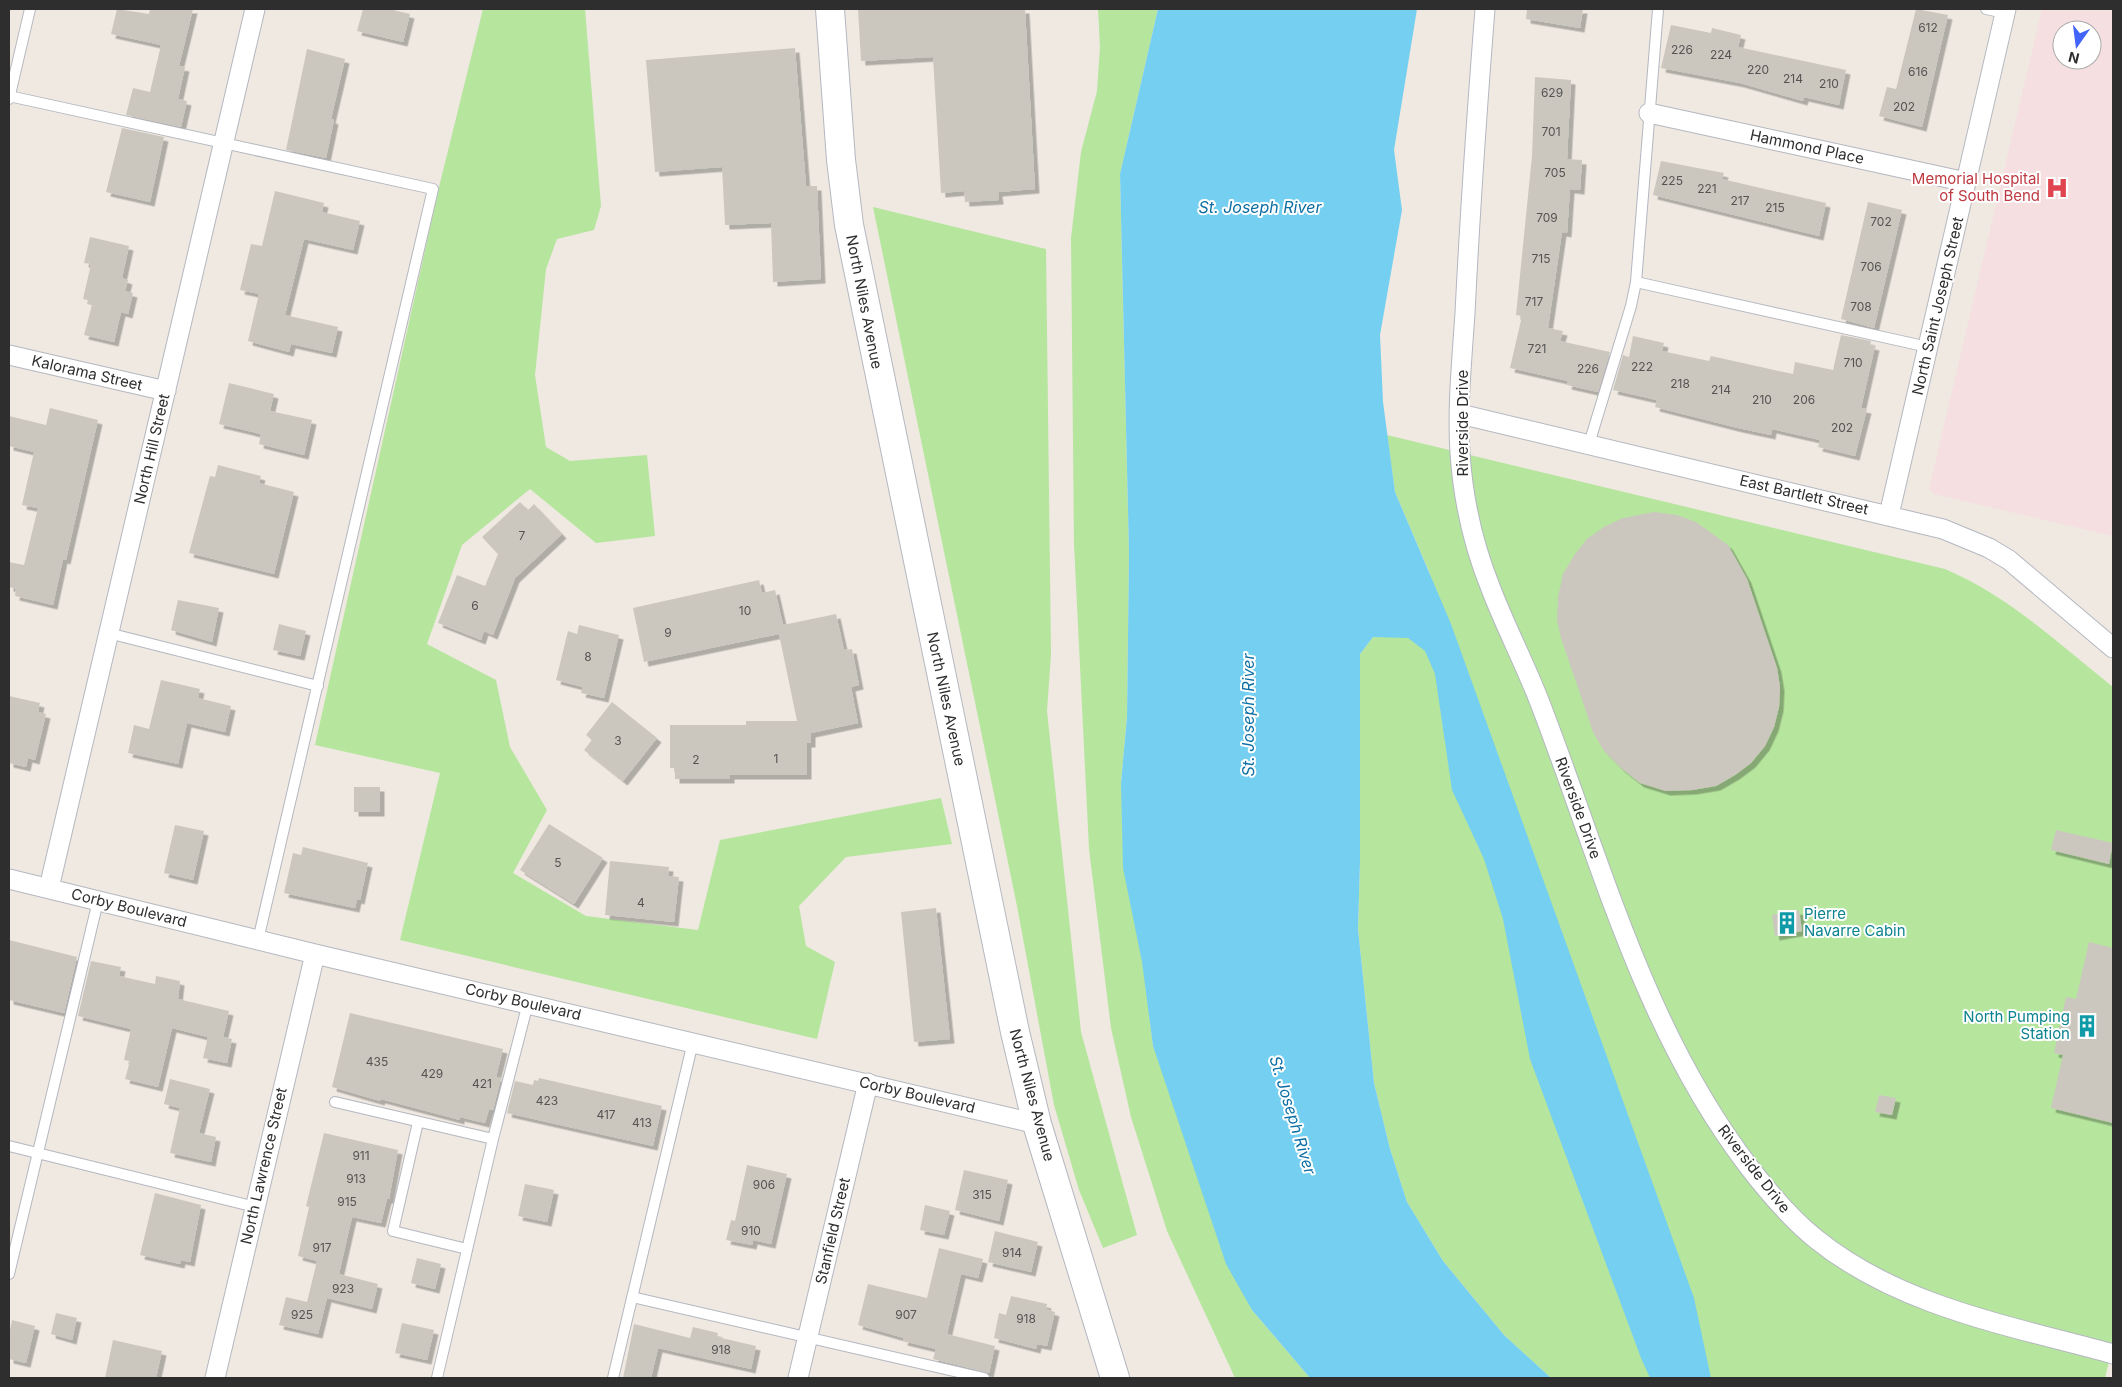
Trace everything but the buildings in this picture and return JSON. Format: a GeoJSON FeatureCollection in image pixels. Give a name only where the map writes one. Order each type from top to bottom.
{"type":"FeatureCollection","features":[{"type":"Feature","properties":{"kind":"street","name":"North Hill Street"},"geometry":{"type":"LineString","coordinates":[[49,888],[255,9]]}},
{"type":"Feature","properties":{"kind":"street","name":"North Niles Avenue"},"geometry":{"type":"LineString","coordinates":[[830,9],[841,160],[849,224],[1015,1032],[1037,1124],[1116,1378]]}},
{"type":"Feature","properties":{"kind":"street","name":"Riverside Drive"},"geometry":{"type":"LineString","coordinates":[[1485,9],[1469,224],[1460,414],[1460,452],[1465,498],[1490,586],[1539,700],[1629,949],[1681,1061],[1710,1114],[1779,1205],[1816,1239],[1858,1269],[1903,1292],[1962,1312],[2113,1354]]}},
{"type":"Feature","properties":{"kind":"street","name":"North Saint Joseph Street"},"geometry":{"type":"LineString","coordinates":[[1890,515],[2005,11]]}},
{"type":"Feature","properties":{"kind":"street","name":"Hammond Place"},"geometry":{"type":"LineString","coordinates":[[1649,112],[1966,182]]}},
{"type":"Feature","properties":{"kind":"street","name":"Kalorama Street"},"geometry":{"type":"LineString","coordinates":[[9,355],[166,392]]}},
{"type":"Feature","properties":{"kind":"street","name":"East Bartlett Street"},"geometry":{"type":"LineString","coordinates":[[1460,414],[1890,515],[1943,530],[2002,556],[2027,574],[2113,648]]}},
{"type":"Feature","properties":{"kind":"street","name":"Corby Boulevard"},"geometry":{"type":"LineString","coordinates":[[9,879],[315,954],[1037,1124]]}},
{"type":"Feature","properties":{"kind":"street","name":"North Lawrence Street"},"geometry":{"type":"LineString","coordinates":[[215,1378],[315,954]]}},
{"type":"Feature","properties":{"kind":"street","name":"Stanfield Street"},"geometry":{"type":"LineString","coordinates":[[798,1378],[868,1083]]}},
{"type":"Feature","properties":{"kind":"lane"},"geometry":{"type":"LineString","coordinates":[[30,9],[9,97],[433,189],[258,940]]}},
{"type":"Feature","properties":{"kind":"lane"},"geometry":{"type":"LineString","coordinates":[[1589,444],[1631,306],[1636,282],[1658,9]]}},
{"type":"Feature","properties":{"kind":"lane"},"geometry":{"type":"LineString","coordinates":[[1986,9],[2005,11]]}},
{"type":"Feature","properties":{"kind":"lane"},"geometry":{"type":"LineString","coordinates":[[1636,282],[1928,347]]}},
{"type":"Feature","properties":{"kind":"lane"},"geometry":{"type":"LineString","coordinates":[[108,633],[318,686]]}},
{"type":"Feature","properties":{"kind":"lane"},"geometry":{"type":"LineString","coordinates":[[9,1274],[98,901]]}},
{"type":"Feature","properties":{"kind":"lane"},"geometry":{"type":"LineString","coordinates":[[437,1378],[492,1139],[528,1003]]}},
{"type":"Feature","properties":{"kind":"lane"},"geometry":{"type":"LineString","coordinates":[[613,1378],[693,1042]]}},
{"type":"Feature","properties":{"kind":"lane"},"geometry":{"type":"LineString","coordinates":[[334,1102],[492,1139]]}},
{"type":"Feature","properties":{"kind":"lane"},"geometry":{"type":"LineString","coordinates":[[418,1122],[393,1231],[467,1249]]}},
{"type":"Feature","properties":{"kind":"lane"},"geometry":{"type":"LineString","coordinates":[[9,1146],[255,1207]]}},
{"type":"Feature","properties":{"kind":"lane"},"geometry":{"type":"LineString","coordinates":[[632,1297],[982,1378]]}},
{"type":"Feature","properties":{"kind":"shaded area","name":"Memorial Hospital of South Bend"},"geometry":{"type":"Polygon","coordinates":[[[2042,9],[2113,9],[2113,536],[1934,494],[1929,489],[2042,9]]]}},
{"type":"Feature","properties":{"kind":"green space"},"geometry":{"type":"Polygon","coordinates":[[[483,9],[585,9],[601,206],[594,230],[557,239],[546,269],[535,375],[546,447],[570,461],[647,455],[655,536],[596,543],[530,489],[462,545],[427,644],[496,680],[510,747],[547,810],[513,873],[586,916],[698,930],[720,840],[941,798],[952,844],[846,857],[799,906],[806,946],[835,962],[817,1039],[400,940],[440,773],[315,745],[440,183],[483,9]]]}},
{"type":"Feature","properties":{"kind":"green space"},"geometry":{"type":"Polygon","coordinates":[[[1098,9],[1158,9],[1120,174],[1129,553],[1127,717],[1121,783],[1153,1046],[1252,1310],[1310,1378],[1235,1378],[1167,1231],[1131,1117],[1111,1028],[1089,849],[1074,544],[1071,238],[1081,152],[1097,91],[1100,47],[1098,9]]]}},
{"type":"Feature","properties":{"kind":"green space"},"geometry":{"type":"Polygon","coordinates":[[[873,207],[1046,249],[1051,654],[1047,711],[1081,1032],[1137,1235],[1103,1248],[1079,1190],[1054,1105],[1017,906],[873,207]]]}},
{"type":"Feature","properties":{"kind":"green space"},"geometry":{"type":"Polygon","coordinates":[[[1387,435],[1945,569],[1991,593],[2012,607],[2113,687],[2113,1345],[2105,1378],[1551,1378],[1504,1335],[1443,1261],[1407,1202],[1390,1149],[1374,1083],[1358,929],[1360,862],[1360,654],[1430,574],[1395,492],[1387,435]]]}},
{"type":"Feature","properties":{"kind":"water","name":"St. Joseph River"},"geometry":{"type":"Polygon","coordinates":[[[1158,9],[1417,9],[1394,150],[1402,210],[1380,335],[1383,402],[1395,492],[1451,624],[1694,1298],[1711,1378],[1650,1378],[1641,1358],[1530,1059],[1503,919],[1484,859],[1452,790],[1435,674],[1425,651],[1408,638],[1373,637],[1360,654],[1360,862],[1358,929],[1374,1083],[1390,1149],[1407,1202],[1443,1261],[1504,1335],[1551,1378],[1310,1378],[1252,1310],[1226,1264],[1153,1046],[1142,962],[1123,868],[1121,783],[1127,717],[1129,553],[1120,174],[1158,9]]]}},
{"type":"Feature","properties":{"kind":"place","name":"Memorial Hospital of South Bend"},"geometry":{"type":"Point","coordinates":[2057,188]}},
{"type":"Feature","properties":{"kind":"place","name":"Pierre Navarre Cabin"},"geometry":{"type":"Point","coordinates":[1787,923]}},
{"type":"Feature","properties":{"kind":"place","name":"North Pumping Station"},"geometry":{"type":"Point","coordinates":[2087,1026]}}]}
